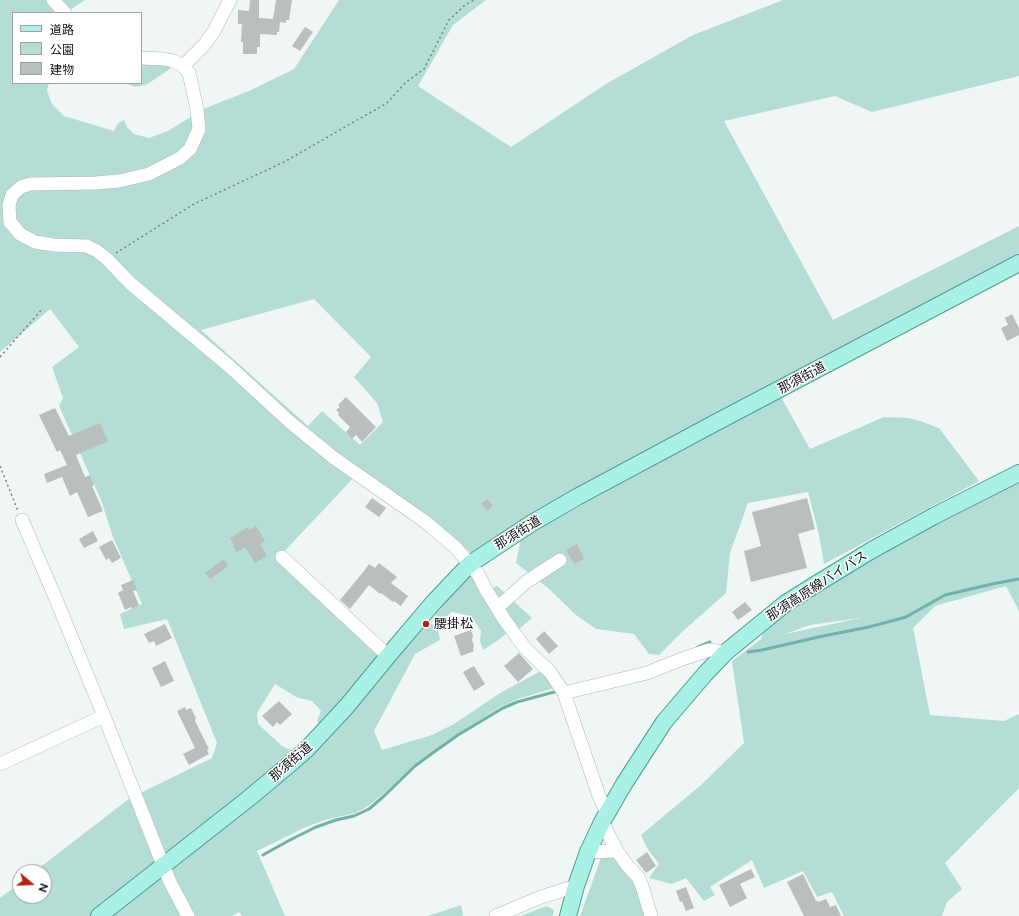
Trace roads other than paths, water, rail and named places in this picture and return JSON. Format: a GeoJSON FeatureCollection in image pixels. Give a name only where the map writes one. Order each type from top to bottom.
{"type":"FeatureCollection","features":[{"type":"Feature","properties":{"kind":"main road","name":"那須街道"},"geometry":{"type":"LineString","coordinates":[[99,916],[306,750],[347,706],[433,603],[470,564],[532,523],[577,497],[1019,263]]}},
{"type":"Feature","properties":{"kind":"main road","name":"那須高原線バイパス"},"geometry":{"type":"LineString","coordinates":[[568,916],[576,886],[588,852],[605,817],[664,722],[726,652],[786,603],[872,550],[934,516],[1019,473]]}},
{"type":"Feature","properties":{"kind":"street"},"geometry":{"type":"LineString","coordinates":[[53,0],[64,12]]}},
{"type":"Feature","properties":{"kind":"street"},"geometry":{"type":"LineString","coordinates":[[183,66],[214,31],[230,0]]}},
{"type":"Feature","properties":{"kind":"street"},"geometry":{"type":"LineString","coordinates":[[142,58],[174,61],[183,66],[189,73],[197,109],[199,129],[190,149],[180,158],[149,174],[119,181],[30,184],[21,187],[12,195],[9,205],[10,222],[20,234],[35,242],[54,245],[86,246],[98,251],[130,283],[229,366],[291,423],[334,458],[428,523],[456,548],[478,574],[497,608],[525,648],[550,672],[564,693],[617,851],[638,878],[651,916]]}},
{"type":"Feature","properties":{"kind":"street"},"geometry":{"type":"LineString","coordinates":[[22,520],[104,716],[170,882],[188,916]]}},
{"type":"Feature","properties":{"kind":"street"},"geometry":{"type":"LineString","coordinates":[[282,557],[388,656]]}},
{"type":"Feature","properties":{"kind":"street"},"geometry":{"type":"LineString","coordinates":[[497,608],[526,582],[560,560]]}},
{"type":"Feature","properties":{"kind":"street"},"geometry":{"type":"LineString","coordinates":[[564,693],[647,673],[710,650],[726,652]]}},
{"type":"Feature","properties":{"kind":"street"},"geometry":{"type":"LineString","coordinates":[[0,764],[104,716]]}},
{"type":"Feature","properties":{"kind":"street"},"geometry":{"type":"LineString","coordinates":[[588,852],[617,851]]}},
{"type":"Feature","properties":{"kind":"street"},"geometry":{"type":"LineString","coordinates":[[496,916],[541,897],[576,886]]}},
{"type":"Feature","properties":{"kind":"waterway"},"geometry":{"type":"LineString","coordinates":[[748,652],[869,627],[906,617],[945,595],[1019,579]]}},
{"type":"Feature","properties":{"kind":"waterway"},"geometry":{"type":"LineString","coordinates":[[698,647],[710,642]]}},
{"type":"Feature","properties":{"kind":"waterway"},"geometry":{"type":"LineString","coordinates":[[263,855],[316,827],[354,816],[369,809],[415,766],[458,735],[503,708],[517,702],[558,691]]}},
{"type":"Feature","properties":{"kind":"place","name":"腰掛松"},"geometry":{"type":"Point","coordinates":[426,624]}}]}
